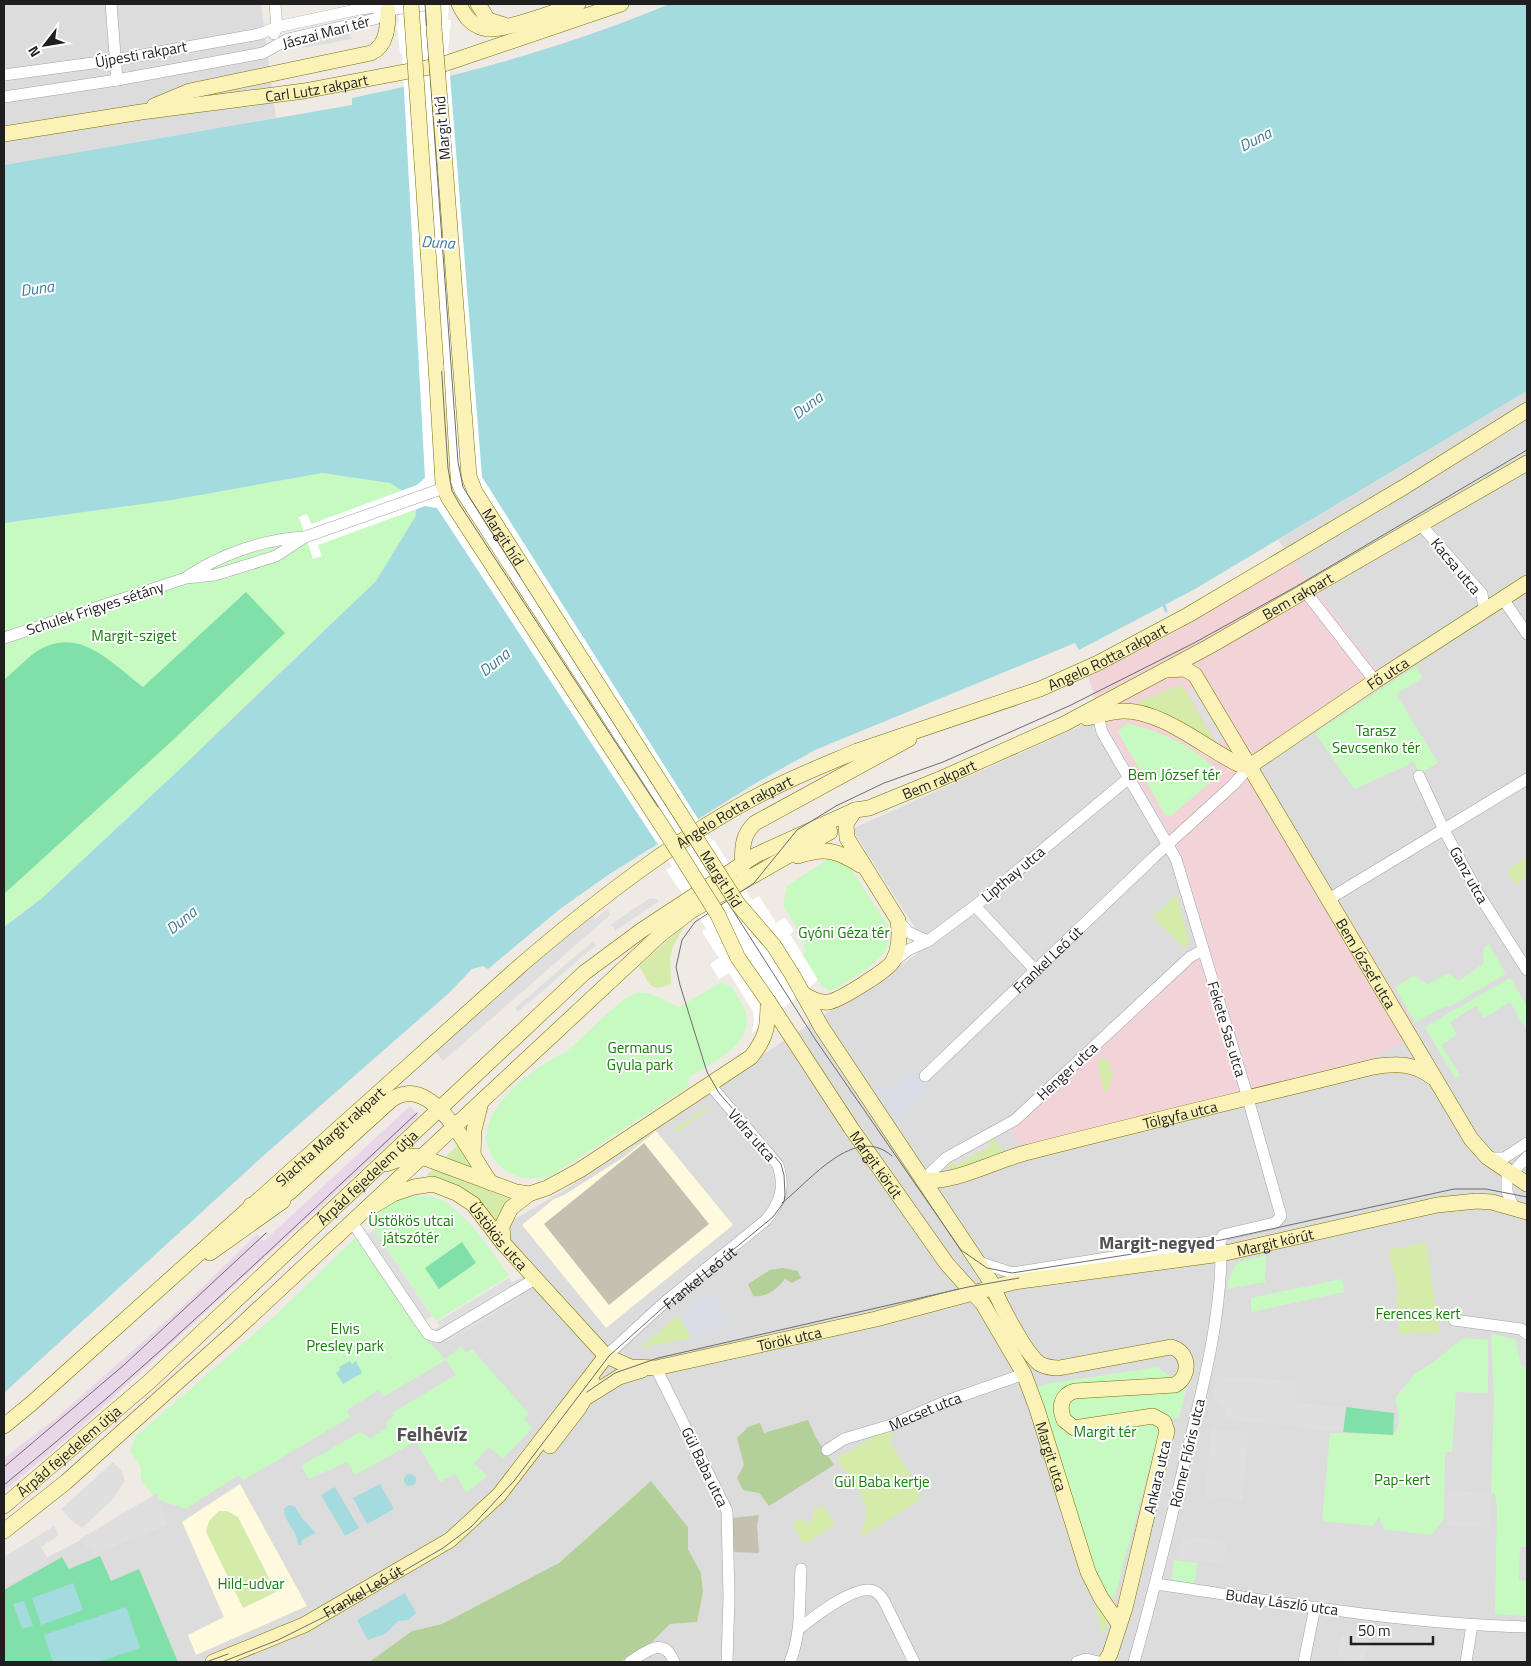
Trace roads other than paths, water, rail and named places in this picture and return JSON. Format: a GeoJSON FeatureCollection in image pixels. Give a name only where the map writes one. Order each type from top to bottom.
{"type":"FeatureCollection","features":[{"type":"Feature","properties":{"kind":"main road","name":"Margit híd"},"geometry":{"type":"LineString","coordinates":[[411,4],[444,488],[452,506],[685,861],[718,915],[738,958],[771,1011]]}},
{"type":"Feature","properties":{"kind":"main road","name":"Margit híd"},"geometry":{"type":"LineString","coordinates":[[432,4],[470,482],[738,904],[774,946],[803,993]]}},
{"type":"Feature","properties":{"kind":"main road"},"geometry":{"type":"LineString","coordinates":[[459,4],[465,17],[473,24],[488,30],[508,26],[578,4]]}},
{"type":"Feature","properties":{"kind":"main road"},"geometry":{"type":"LineString","coordinates":[[478,4],[488,20],[508,26]]}},
{"type":"Feature","properties":{"kind":"main road","name":"Carl Lutz rakpart"},"geometry":{"type":"LineString","coordinates":[[4,134],[141,112],[304,91],[441,65],[621,4]]}},
{"type":"Feature","properties":{"kind":"main road"},"geometry":{"type":"LineString","coordinates":[[141,112],[190,91],[371,53],[379,48],[384,41],[388,10]]}},
{"type":"Feature","properties":{"kind":"main road","name":"Angelo Rotta rakpart"},"geometry":{"type":"LineString","coordinates":[[664,855],[711,823],[772,788],[857,751],[1040,689],[1132,646],[1404,487],[1527,410]]}},
{"type":"Feature","properties":{"kind":"main road","name":"Bem rakpart"},"geometry":{"type":"LineString","coordinates":[[742,863],[862,809],[940,779],[1064,724],[1166,670],[1527,463]]}},
{"type":"Feature","properties":{"kind":"main road","name":"Fő utca"},"geometry":{"type":"LineString","coordinates":[[1250,766],[1374,681],[1527,583]]}},
{"type":"Feature","properties":{"kind":"main road"},"geometry":{"type":"LineString","coordinates":[[1166,670],[1185,670],[1194,675],[1250,766]]}},
{"type":"Feature","properties":{"kind":"main road"},"geometry":{"type":"LineString","coordinates":[[1098,715],[1124,711],[1145,715],[1171,726],[1228,759],[1250,766]]}},
{"type":"Feature","properties":{"kind":"main road","name":"Bem rakpart"},"geometry":{"type":"LineString","coordinates":[[1064,724],[1098,715]]}},
{"type":"Feature","properties":{"kind":"main road"},"geometry":{"type":"LineString","coordinates":[[741,882],[741,845],[747,832],[755,823],[890,752],[922,729]]}},
{"type":"Feature","properties":{"kind":"main road","name":"Bem József utca"},"geometry":{"type":"LineString","coordinates":[[1250,766],[1471,1139],[1487,1157]]}},
{"type":"Feature","properties":{"kind":"main road"},"geometry":{"type":"LineString","coordinates":[[741,882],[846,824],[862,809]]}},
{"type":"Feature","properties":{"kind":"main road"},"geometry":{"type":"LineString","coordinates":[[803,993],[816,1001],[836,1000],[892,963],[900,934],[898,920],[847,838],[846,824]]}},
{"type":"Feature","properties":{"kind":"main road"},"geometry":{"type":"LineString","coordinates":[[777,862],[814,851],[826,850],[845,856],[864,868]]}},
{"type":"Feature","properties":{"kind":"main road","name":"Slachta Margit rakpart"},"geometry":{"type":"LineString","coordinates":[[4,1426],[555,935],[664,855]]}},
{"type":"Feature","properties":{"kind":"main road","name":"Árpád fejedelem útja"},"geometry":{"type":"LineString","coordinates":[[4,1506],[149,1382],[584,973],[642,930],[742,863]]}},
{"type":"Feature","properties":{"kind":"main road","name":"Árpád fejedelem útja"},"geometry":{"type":"LineString","coordinates":[[4,1531],[53,1493],[114,1440],[365,1211],[415,1160],[454,1128],[662,934],[691,912],[741,882]]}},
{"type":"Feature","properties":{"kind":"main road","name":"Margit körút"},"geometry":{"type":"LineString","coordinates":[[803,993],[822,1028],[992,1286]]}},
{"type":"Feature","properties":{"kind":"main road"},"geometry":{"type":"LineString","coordinates":[[503,1243],[502,1226],[505,1217],[511,1208],[529,1194],[547,1188],[580,1170],[751,1057],[764,1041],[771,1011]]}},
{"type":"Feature","properties":{"kind":"main road","name":"Margit körút"},"geometry":{"type":"LineString","coordinates":[[771,1011],[947,1264],[973,1292],[992,1286],[1221,1247],[1438,1206],[1477,1202],[1521,1210]]}},
{"type":"Feature","properties":{"kind":"main road","name":"Tölgyfa utca"},"geometry":{"type":"LineString","coordinates":[[923,1180],[934,1182],[1014,1156],[1390,1064],[1416,1066],[1435,1079]]}},
{"type":"Feature","properties":{"kind":"main road"},"geometry":{"type":"LineString","coordinates":[[167,1281],[274,1209],[290,1192],[398,1095],[406,1092],[423,1096],[440,1109],[491,1182]]}},
{"type":"Feature","properties":{"kind":"main road"},"geometry":{"type":"LineString","coordinates":[[473,1154],[474,1130],[481,1102]]}},
{"type":"Feature","properties":{"kind":"main road"},"geometry":{"type":"LineString","coordinates":[[365,1211],[400,1191],[433,1184],[415,1160],[419,1128]]}},
{"type":"Feature","properties":{"kind":"main road"},"geometry":{"type":"LineString","coordinates":[[1487,1157],[1527,1184]]}},
{"type":"Feature","properties":{"kind":"main road"},"geometry":{"type":"LineString","coordinates":[[380,1166],[415,1160],[491,1182],[516,1192],[529,1194]]}},
{"type":"Feature","properties":{"kind":"main road","name":"Üstökös utca"},"geometry":{"type":"LineString","coordinates":[[433,1184],[456,1193],[473,1204],[534,1279],[606,1356]]}},
{"type":"Feature","properties":{"kind":"main road"},"geometry":{"type":"LineString","coordinates":[[251,1206],[278,1200],[290,1192]]}},
{"type":"Feature","properties":{"kind":"main road","name":"Ankara utca"},"geometry":{"type":"LineString","coordinates":[[992,1286],[1035,1359],[1046,1366],[1059,1368],[1171,1347],[1179,1350],[1185,1358],[1187,1366],[1185,1376],[1178,1384],[1072,1392],[1064,1398],[1061,1406],[1064,1420],[1074,1428],[1152,1416],[1160,1418],[1167,1428],[1167,1438],[1139,1554],[1110,1654],[1105,1662]]}},
{"type":"Feature","properties":{"kind":"main road","name":"Török utca"},"geometry":{"type":"LineString","coordinates":[[606,1356],[631,1367],[656,1368],[876,1319],[973,1292]]}},
{"type":"Feature","properties":{"kind":"main road","name":"Margit utca"},"geometry":{"type":"LineString","coordinates":[[973,1292],[983,1304],[1024,1374],[1037,1409],[1088,1572],[1101,1598],[1119,1624]]}},
{"type":"Feature","properties":{"kind":"main road","name":"Frankel Leó út"},"geometry":{"type":"LineString","coordinates":[[499,1495],[518,1485],[587,1397],[606,1356]]}},
{"type":"Feature","properties":{"kind":"main road","name":"Frankel Leó út"},"geometry":{"type":"LineString","coordinates":[[213,1662],[304,1625],[434,1550],[469,1524],[499,1495],[606,1356]]}},
{"type":"Feature","properties":{"kind":"main road","name":"Frankel Leó út"},"geometry":{"type":"LineString","coordinates":[[587,1397],[619,1377],[656,1368]]}},
{"type":"Feature","properties":{"kind":"street"},"geometry":{"type":"LineString","coordinates":[[111,4],[117,80]]}},
{"type":"Feature","properties":{"kind":"street","name":"Jászai Mari tér"},"geometry":{"type":"LineString","coordinates":[[263,53],[277,27],[275,4]]}},
{"type":"Feature","properties":{"kind":"street","name":"Jászai Mari tér"},"geometry":{"type":"LineString","coordinates":[[277,27],[360,9],[376,7],[388,10],[432,4]]}},
{"type":"Feature","properties":{"kind":"street","name":"Jászai Mari tér"},"geometry":{"type":"LineString","coordinates":[[263,53],[288,39],[375,19],[388,10]]}},
{"type":"Feature","properties":{"kind":"street","name":"Újpesti rakpart"},"geometry":{"type":"LineString","coordinates":[[4,75],[115,60],[259,34],[277,27]]}},
{"type":"Feature","properties":{"kind":"street","name":"Újpesti rakpart"},"geometry":{"type":"LineString","coordinates":[[4,97],[117,80],[263,53]]}},
{"type":"Feature","properties":{"kind":"street","name":"Schulek Frigyes sétány"},"geometry":{"type":"LineString","coordinates":[[4,638],[186,578],[221,558],[281,538],[306,537],[444,488]]}},
{"type":"Feature","properties":{"kind":"street","name":"Kacsa utca"},"geometry":{"type":"LineString","coordinates":[[1421,525],[1482,594],[1484,610]]}},
{"type":"Feature","properties":{"kind":"street"},"geometry":{"type":"LineString","coordinates":[[1305,591],[1374,681]]}},
{"type":"Feature","properties":{"kind":"street"},"geometry":{"type":"LineString","coordinates":[[1503,599],[1527,634]]}},
{"type":"Feature","properties":{"kind":"street"},"geometry":{"type":"LineString","coordinates":[[1116,696],[1104,706],[1098,715],[1102,732],[1169,844],[1234,785],[1250,766]]}},
{"type":"Feature","properties":{"kind":"street","name":"Ganz utca"},"geometry":{"type":"LineString","coordinates":[[1419,776],[1444,830],[1482,900],[1527,970]]}},
{"type":"Feature","properties":{"kind":"street","name":"Lipthay utca"},"geometry":{"type":"LineString","coordinates":[[892,963],[908,950],[928,941],[975,906],[1129,778]]}},
{"type":"Feature","properties":{"kind":"street"},"geometry":{"type":"LineString","coordinates":[[1329,899],[1527,779]]}},
{"type":"Feature","properties":{"kind":"street","name":"Fekete Sas utca"},"geometry":{"type":"LineString","coordinates":[[1169,844],[1176,859],[1248,1098],[1281,1216]]}},
{"type":"Feature","properties":{"kind":"street","name":"Frankel Leó út"},"geometry":{"type":"LineString","coordinates":[[925,1076],[1169,844]]}},
{"type":"Feature","properties":{"kind":"street"},"geometry":{"type":"LineString","coordinates":[[975,906],[1036,971]]}},
{"type":"Feature","properties":{"kind":"street"},"geometry":{"type":"LineString","coordinates":[[898,920],[908,932],[928,941]]}},
{"type":"Feature","properties":{"kind":"street","name":"Henger utca"},"geometry":{"type":"LineString","coordinates":[[923,1180],[946,1158],[1015,1120],[1190,957],[1203,950]]}},
{"type":"Feature","properties":{"kind":"street","name":"Vidra utca"},"geometry":{"type":"LineString","coordinates":[[710,1085],[716,1095],[771,1155],[782,1176],[782,1190]]}},
{"type":"Feature","properties":{"kind":"street"},"geometry":{"type":"LineString","coordinates":[[1487,1157],[1504,1158],[1527,1142]]}},
{"type":"Feature","properties":{"kind":"street"},"geometry":{"type":"LineString","coordinates":[[1521,1210],[1507,1185],[1510,1173],[1527,1157]]}},
{"type":"Feature","properties":{"kind":"street","name":"Frankel Leó út"},"geometry":{"type":"LineString","coordinates":[[606,1356],[665,1302],[766,1220],[776,1207],[782,1190]]}},
{"type":"Feature","properties":{"kind":"street","name":"Margit körút"},"geometry":{"type":"LineString","coordinates":[[976,1261],[1012,1274],[1221,1247],[1223,1235],[1275,1223],[1281,1216]]}},
{"type":"Feature","properties":{"kind":"street","name":"Árpád fejedelem útja"},"geometry":{"type":"LineString","coordinates":[[352,1222],[428,1333],[433,1337],[439,1336],[534,1279]]}},
{"type":"Feature","properties":{"kind":"street","name":"Rómer Flóris utca"},"geometry":{"type":"LineString","coordinates":[[1134,1662],[1156,1584],[1204,1381],[1213,1329],[1221,1247]]}},
{"type":"Feature","properties":{"kind":"street"},"geometry":{"type":"LineString","coordinates":[[1454,1320],[1521,1328],[1527,1334]]}},
{"type":"Feature","properties":{"kind":"street","name":"Gül Baba utca"},"geometry":{"type":"LineString","coordinates":[[656,1368],[727,1511],[729,1596],[727,1662]]}},
{"type":"Feature","properties":{"kind":"street","name":"Mecset utca"},"geometry":{"type":"LineString","coordinates":[[827,1450],[844,1439],[891,1425],[944,1402],[1024,1374]]}},
{"type":"Feature","properties":{"kind":"street"},"geometry":{"type":"LineString","coordinates":[[790,1662],[796,1647],[800,1628],[801,1569]]}},
{"type":"Feature","properties":{"kind":"street","name":"Buday László utca"},"geometry":{"type":"LineString","coordinates":[[1156,1584],[1315,1607],[1472,1625],[1527,1627]]}},
{"type":"Feature","properties":{"kind":"street"},"geometry":{"type":"LineString","coordinates":[[800,1628],[856,1591],[869,1590],[877,1592],[884,1601],[914,1662]]}},
{"type":"Feature","properties":{"kind":"street"},"geometry":{"type":"LineString","coordinates":[[1304,1662],[1315,1607]]}},
{"type":"Feature","properties":{"kind":"street"},"geometry":{"type":"LineString","coordinates":[[1466,1662],[1472,1625]]}},
{"type":"Feature","properties":{"kind":"street"},"geometry":{"type":"LineString","coordinates":[[630,1662],[652,1648],[659,1647],[665,1648],[674,1662]]}},
{"type":"Feature","properties":{"kind":"street"},"geometry":{"type":"LineString","coordinates":[[1077,1662],[1086,1659],[1099,1662]]}},
{"type":"Feature","properties":{"kind":"water","name":"Duna"},"geometry":{"type":"Polygon","coordinates":[[[669,4],[1527,4],[1527,391],[1195,589],[1079,650],[1075,643],[815,750],[756,783],[611,873],[560,909],[488,969],[483,966],[472,969],[449,993],[263,1156],[4,1393],[4,927],[41,899],[376,581],[415,517],[418,501],[390,483],[322,473],[172,500],[4,523],[4,165],[352,105],[352,98],[433,80],[513,59],[592,34],[669,4]]]}},
{"type":"Feature","properties":{"kind":"water"},"geometry":{"type":"Polygon","coordinates":[[[350,1361],[352,1364],[356,1361],[362,1373],[343,1384],[336,1373],[340,1370],[339,1367],[350,1361]]]}},
{"type":"Feature","properties":{"kind":"water"},"geometry":{"type":"Polygon","coordinates":[[[412,1474],[415,1475],[415,1485],[408,1486],[405,1485],[404,1478],[405,1475],[412,1474]]]}},
{"type":"Feature","properties":{"kind":"water"},"geometry":{"type":"Polygon","coordinates":[[[380,1484],[394,1509],[367,1524],[353,1498],[380,1484]]]}},
{"type":"Feature","properties":{"kind":"water"},"geometry":{"type":"Polygon","coordinates":[[[335,1487],[359,1528],[345,1536],[321,1495],[335,1487]]]}},
{"type":"Feature","properties":{"kind":"water"},"geometry":{"type":"Polygon","coordinates":[[[289,1505],[295,1506],[301,1517],[316,1533],[302,1540],[301,1545],[298,1545],[296,1535],[286,1518],[284,1509],[289,1505]]]}},
{"type":"Feature","properties":{"kind":"water"},"geometry":{"type":"Polygon","coordinates":[[[73,1583],[83,1610],[41,1625],[32,1598],[73,1583]]]}},
{"type":"Feature","properties":{"kind":"water"},"geometry":{"type":"Polygon","coordinates":[[[405,1593],[416,1613],[408,1620],[398,1621],[385,1634],[368,1640],[357,1620],[405,1593]]]}},
{"type":"Feature","properties":{"kind":"water"},"geometry":{"type":"Polygon","coordinates":[[[24,1601],[33,1626],[22,1629],[13,1604],[24,1601]]]}},
{"type":"Feature","properties":{"kind":"water"},"geometry":{"type":"Polygon","coordinates":[[[126,1607],[140,1648],[98,1662],[53,1662],[44,1635],[126,1607]]]}},
{"type":"Feature","properties":{"kind":"waterway"},"geometry":{"type":"LineString","coordinates":[[1163,602],[1166,611]]}},
{"type":"Feature","properties":{"kind":"tram line"},"geometry":{"type":"LineString","coordinates":[[425,4],[458,462],[463,487],[815,1039],[961,1250],[987,1268],[1012,1273],[1221,1240],[1454,1189],[1486,1189],[1527,1197]]}},
{"type":"Feature","properties":{"kind":"tram line"},"geometry":{"type":"LineString","coordinates":[[425,117],[448,468],[452,491],[658,807]]}},
{"type":"Feature","properties":{"kind":"tram line"},"geometry":{"type":"LineString","coordinates":[[222,1662],[278,1640],[328,1615],[443,1548],[471,1527],[514,1481],[609,1356],[667,1304],[773,1217],[784,1202],[784,1175],[781,1164],[719,1093],[707,1072],[676,967],[682,940],[695,922],[754,883],[797,830],[836,806],[884,783],[943,762],[1071,705],[1194,643],[1297,586],[1527,450]]}},
{"type":"Feature","properties":{"kind":"tram line"},"geometry":{"type":"LineString","coordinates":[[4,1485],[58,1441],[162,1349],[417,1113]]}},
{"type":"Feature","properties":{"kind":"tram line"},"geometry":{"type":"LineString","coordinates":[[782,1203],[819,1170],[848,1151],[863,1146],[878,1148],[892,1156]]}},
{"type":"Feature","properties":{"kind":"tram line"},"geometry":{"type":"LineString","coordinates":[[4,1467],[124,1365],[266,1233]]}},
{"type":"Feature","properties":{"kind":"tram line"},"geometry":{"type":"LineString","coordinates":[[587,1392],[615,1373],[658,1358],[968,1287],[1019,1278]]}},
{"type":"Feature","properties":{"kind":"tram line"},"geometry":{"type":"LineString","coordinates":[[206,1662],[228,1654]]}},
{"type":"Feature","properties":{"kind":"district","name":"Margit-negyed"},"geometry":{"type":"Point","coordinates":[1157,1242]}},
{"type":"Feature","properties":{"kind":"district","name":"Felhévíz"},"geometry":{"type":"Point","coordinates":[432,1433]}},
{"type":"Feature","properties":{"kind":"park label","name":"Margit-sziget"},"geometry":{"type":"Point","coordinates":[134,635]}},
{"type":"Feature","properties":{"kind":"park label","name":"Tarasz Sevcsenko tér"},"geometry":{"type":"Point","coordinates":[1376,738]}},
{"type":"Feature","properties":{"kind":"park label","name":"Bem József tér"},"geometry":{"type":"Point","coordinates":[1174,774]}},
{"type":"Feature","properties":{"kind":"park label","name":"Gyóni Géza tér"},"geometry":{"type":"Point","coordinates":[844,932]}},
{"type":"Feature","properties":{"kind":"park label","name":"Germanus Gyula park"},"geometry":{"type":"Point","coordinates":[640,1056]}},
{"type":"Feature","properties":{"kind":"park label","name":"Üstökös utcai játszótér"},"geometry":{"type":"Point","coordinates":[411,1228]}},
{"type":"Feature","properties":{"kind":"park label","name":"Ferences kert"},"geometry":{"type":"Point","coordinates":[1418,1313]}},
{"type":"Feature","properties":{"kind":"park label","name":"Elvis Presley park"},"geometry":{"type":"Point","coordinates":[345,1336]}},
{"type":"Feature","properties":{"kind":"park label","name":"Margit tér"},"geometry":{"type":"Point","coordinates":[1105,1431]}},
{"type":"Feature","properties":{"kind":"park label","name":"Pap-kert"},"geometry":{"type":"Point","coordinates":[1402,1479]}},
{"type":"Feature","properties":{"kind":"park label","name":"Gül Baba kertje"},"geometry":{"type":"Point","coordinates":[882,1481]}},
{"type":"Feature","properties":{"kind":"park label","name":"Hild-udvar"},"geometry":{"type":"Point","coordinates":[251,1583]}}]}
